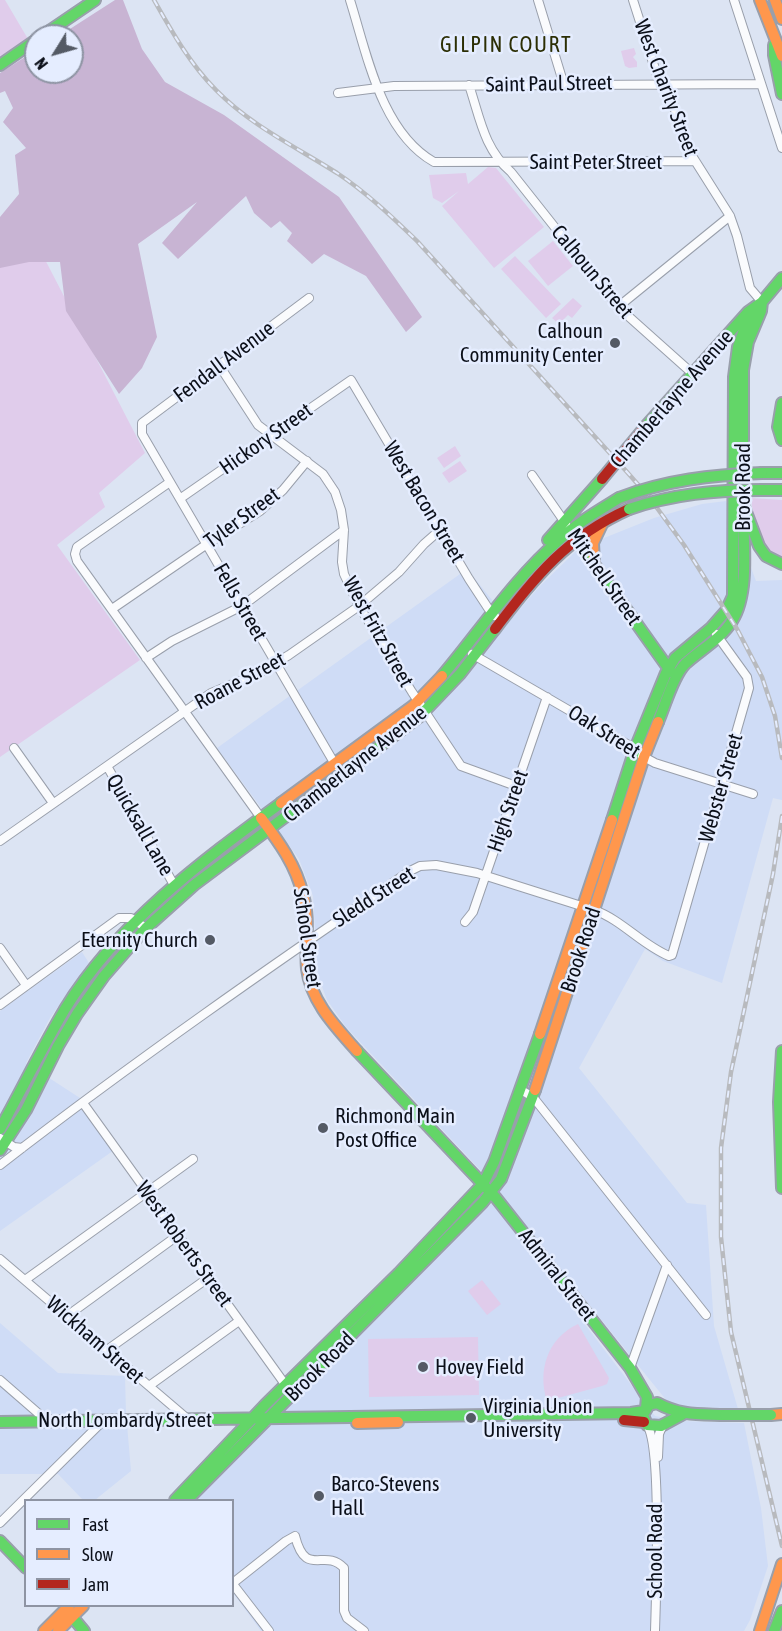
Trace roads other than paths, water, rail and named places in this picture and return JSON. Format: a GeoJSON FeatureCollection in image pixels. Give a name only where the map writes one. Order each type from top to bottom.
{"type":"FeatureCollection","features":[{"type":"Feature","properties":{"kind":"main road"},"geometry":{"type":"LineString","coordinates":[[60,24],[95,0]]}},
{"type":"Feature","properties":{"kind":"main road"},"geometry":{"type":"LineString","coordinates":[[760,0],[782,56]]}},
{"type":"Feature","properties":{"kind":"main road"},"geometry":{"type":"LineString","coordinates":[[775,0],[782,19]]}},
{"type":"Feature","properties":{"kind":"main road"},"geometry":{"type":"LineString","coordinates":[[774,36],[774,55],[782,94]]}},
{"type":"Feature","properties":{"kind":"main road"},"geometry":{"type":"LineString","coordinates":[[0,65],[24,48]]}},
{"type":"Feature","properties":{"kind":"main road","name":"Chamberlayne Avenue"},"geometry":{"type":"LineString","coordinates":[[0,1130],[66,1008],[105,955],[136,920],[174,885],[261,818],[386,728],[418,701],[519,580],[531,560],[567,525],[646,426],[782,278]]}},
{"type":"Feature","properties":{"kind":"main road","name":"Brook Road"},"geometry":{"type":"LineString","coordinates":[[188,1499],[492,1192],[501,1179],[533,1096],[635,749],[668,668],[675,658],[734,617],[742,592],[743,370],[748,342],[761,311],[758,304]]}},
{"type":"Feature","properties":{"kind":"main road","name":"Brook Road"},"geometry":{"type":"LineString","coordinates":[[176,1499],[250,1420],[363,1311],[483,1184],[494,1162],[644,758],[676,679],[683,666],[714,632],[728,607],[734,590],[734,377],[740,338],[758,304]]}},
{"type":"Feature","properties":{"kind":"main road"},"geometry":{"type":"LineString","coordinates":[[782,403],[778,427],[782,440]]}},
{"type":"Feature","properties":{"kind":"main road","name":"Chamberlayne Avenue"},"geometry":{"type":"LineString","coordinates":[[567,525],[620,498],[657,484],[687,477],[782,473]]}},
{"type":"Feature","properties":{"kind":"main road","name":"Chamberlayne Avenue"},"geometry":{"type":"LineString","coordinates":[[2,1143],[26,1110],[77,1014],[104,976],[146,928],[186,892],[426,711],[541,573],[577,539],[603,521],[629,509],[678,494],[721,490],[782,491]]}},
{"type":"Feature","properties":{"kind":"main road"},"geometry":{"type":"LineString","coordinates":[[743,504],[759,546],[766,556],[782,564]]}},
{"type":"Feature","properties":{"kind":"main road"},"geometry":{"type":"LineString","coordinates":[[594,563],[593,544],[603,521]]}},
{"type":"Feature","properties":{"kind":"main road","name":"Mitchell Street"},"geometry":{"type":"LineString","coordinates":[[567,525],[676,679]]}},
{"type":"Feature","properties":{"kind":"main road","name":"School Street"},"geometry":{"type":"LineString","coordinates":[[261,818],[287,853],[301,885],[306,908],[308,974],[316,999],[323,1011],[339,1031],[483,1184]]}},
{"type":"Feature","properties":{"kind":"main road"},"geometry":{"type":"LineString","coordinates":[[782,1051],[778,1119],[782,1188]]}},
{"type":"Feature","properties":{"kind":"main road","name":"Admiral Street"},"geometry":{"type":"LineString","coordinates":[[483,1184],[492,1192],[630,1368],[647,1397],[645,1416]]}},
{"type":"Feature","properties":{"kind":"main road","name":"Admiral Street"},"geometry":{"type":"LineString","coordinates":[[630,1368],[643,1380],[663,1406]]}},
{"type":"Feature","properties":{"kind":"main road"},"geometry":{"type":"LineString","coordinates":[[683,1414],[654,1428],[645,1416],[653,1403],[683,1414],[776,1415]]}},
{"type":"Feature","properties":{"kind":"main road"},"geometry":{"type":"LineString","coordinates":[[663,1406],[668,1415],[664,1425]]}},
{"type":"Feature","properties":{"kind":"main road","name":"North Lombardy Street"},"geometry":{"type":"LineString","coordinates":[[0,1422],[267,1420],[632,1413],[645,1416]]}},
{"type":"Feature","properties":{"kind":"main road"},"geometry":{"type":"LineString","coordinates":[[0,1541],[24,1566]]}},
{"type":"Feature","properties":{"kind":"main road"},"geometry":{"type":"LineString","coordinates":[[760,1631],[782,1564]]}},
{"type":"Feature","properties":{"kind":"main road"},"geometry":{"type":"LineString","coordinates":[[44,1631],[67,1609]]}},
{"type":"Feature","properties":{"kind":"main road"},"geometry":{"type":"LineString","coordinates":[[58,1631],[67,1609]]}},
{"type":"Feature","properties":{"kind":"main road"},"geometry":{"type":"LineString","coordinates":[[67,1609],[84,1631]]}},
{"type":"Feature","properties":{"kind":"main road"},"geometry":{"type":"LineString","coordinates":[[774,1631],[781,1616]]}},
{"type":"Feature","properties":{"kind":"street","name":"Saint Peter Street"},"geometry":{"type":"LineString","coordinates":[[350,0],[377,87],[398,126],[422,155],[434,162],[693,161]]}},
{"type":"Feature","properties":{"kind":"street"},"geometry":{"type":"LineString","coordinates":[[538,0],[564,85]]}},
{"type":"Feature","properties":{"kind":"street","name":"West Charity Street"},"geometry":{"type":"LineString","coordinates":[[633,0],[657,75],[669,91],[687,148],[693,161],[730,216],[750,288],[758,304]]}},
{"type":"Feature","properties":{"kind":"street"},"geometry":{"type":"LineString","coordinates":[[734,0],[782,148]]}},
{"type":"Feature","properties":{"kind":"street","name":"Saint Paul Street"},"geometry":{"type":"LineString","coordinates":[[338,93],[377,87],[469,85],[761,84]]}},
{"type":"Feature","properties":{"kind":"street","name":"Calhoun Street"},"geometry":{"type":"LineString","coordinates":[[469,85],[492,152],[511,172],[618,307],[693,374]]}},
{"type":"Feature","properties":{"kind":"street"},"geometry":{"type":"LineString","coordinates":[[618,307],[730,216]]}},
{"type":"Feature","properties":{"kind":"street","name":"Fendall Avenue"},"geometry":{"type":"LineString","coordinates":[[141,428],[142,423],[309,298]]}},
{"type":"Feature","properties":{"kind":"street","name":"West Fritz Street"},"geometry":{"type":"LineString","coordinates":[[219,365],[258,425],[323,474],[335,492],[344,530],[342,562],[344,574],[358,606],[463,768],[516,786]]}},
{"type":"Feature","properties":{"kind":"street","name":"Hickory Street"},"geometry":{"type":"LineString","coordinates":[[181,498],[351,380]]}},
{"type":"Feature","properties":{"kind":"street","name":"West Bacon Street"},"geometry":{"type":"LineString","coordinates":[[351,380],[480,597],[492,613],[502,621]]}},
{"type":"Feature","properties":{"kind":"street","name":"Fells Street"},"geometry":{"type":"LineString","coordinates":[[141,428],[142,434],[342,776]]}},
{"type":"Feature","properties":{"kind":"street","name":"Tyler Street"},"geometry":{"type":"LineString","coordinates":[[112,609],[260,511],[283,490],[307,461]]}},
{"type":"Feature","properties":{"kind":"street","name":"Mitchell Street"},"geometry":{"type":"LineString","coordinates":[[532,476],[567,525]]}},
{"type":"Feature","properties":{"kind":"street","name":"School Street"},"geometry":{"type":"LineString","coordinates":[[170,482],[77,547],[75,554],[77,561],[261,818]]}},
{"type":"Feature","properties":{"kind":"street"},"geometry":{"type":"LineString","coordinates":[[146,658],[172,641],[242,606],[344,530]]}},
{"type":"Feature","properties":{"kind":"street","name":"Roane Street"},"geometry":{"type":"LineString","coordinates":[[0,841],[217,690],[276,664],[358,606],[399,572],[440,530]]}},
{"type":"Feature","properties":{"kind":"street","name":"Webster Street"},"geometry":{"type":"LineString","coordinates":[[669,956],[672,954],[722,784],[749,684],[742,669],[714,632]]}},
{"type":"Feature","properties":{"kind":"street","name":"Oak Street"},"geometry":{"type":"LineString","coordinates":[[463,649],[635,749],[644,758],[753,794]]}},
{"type":"Feature","properties":{"kind":"street","name":"High Street"},"geometry":{"type":"LineString","coordinates":[[465,922],[474,912],[547,697]]}},
{"type":"Feature","properties":{"kind":"street"},"geometry":{"type":"LineString","coordinates":[[14,748],[53,803]]}},
{"type":"Feature","properties":{"kind":"street","name":"Quicksall Lane"},"geometry":{"type":"LineString","coordinates":[[107,766],[174,885]]}},
{"type":"Feature","properties":{"kind":"street","name":"Sledd Street"},"geometry":{"type":"LineString","coordinates":[[0,1165],[308,941],[420,866],[436,865],[486,875],[606,915],[657,951],[669,956]]}},
{"type":"Feature","properties":{"kind":"street"},"geometry":{"type":"LineString","coordinates":[[0,1005],[119,918],[126,917],[136,920],[146,928]]}},
{"type":"Feature","properties":{"kind":"street"},"geometry":{"type":"LineString","coordinates":[[0,948],[26,985]]}},
{"type":"Feature","properties":{"kind":"street"},"geometry":{"type":"LineString","coordinates":[[521,1090],[533,1096],[706,1315]]}},
{"type":"Feature","properties":{"kind":"street","name":"West Roberts Street"},"geometry":{"type":"LineString","coordinates":[[83,1103],[292,1394]]}},
{"type":"Feature","properties":{"kind":"street"},"geometry":{"type":"LineString","coordinates":[[2,1143],[22,1148]]}},
{"type":"Feature","properties":{"kind":"street"},"geometry":{"type":"LineString","coordinates":[[25,1280],[193,1159]]}},
{"type":"Feature","properties":{"kind":"street"},"geometry":{"type":"LineString","coordinates":[[67,1316],[177,1236]]}},
{"type":"Feature","properties":{"kind":"street","name":"Wickham Street"},"geometry":{"type":"LineString","coordinates":[[0,1259],[189,1421]]}},
{"type":"Feature","properties":{"kind":"street"},"geometry":{"type":"LineString","coordinates":[[630,1368],[667,1265]]}},
{"type":"Feature","properties":{"kind":"street"},"geometry":{"type":"LineString","coordinates":[[107,1350],[208,1278]]}},
{"type":"Feature","properties":{"kind":"street"},"geometry":{"type":"LineString","coordinates":[[149,1386],[239,1321]]}},
{"type":"Feature","properties":{"kind":"street"},"geometry":{"type":"LineString","coordinates":[[0,1380],[46,1420]]}},
{"type":"Feature","properties":{"kind":"street","name":"School Road"},"geometry":{"type":"LineString","coordinates":[[645,1416],[651,1431],[656,1470]]}},
{"type":"Feature","properties":{"kind":"street"},"geometry":{"type":"LineString","coordinates":[[24,1499],[103,1421]]}},
{"type":"Feature","properties":{"kind":"street","name":"School Road"},"geometry":{"type":"LineString","coordinates":[[655,1631],[656,1470],[659,1434],[664,1425]]}},
{"type":"Feature","properties":{"kind":"street"},"geometry":{"type":"LineString","coordinates":[[0,1523],[24,1499]]}},
{"type":"Feature","properties":{"kind":"street"},"geometry":{"type":"LineString","coordinates":[[234,1582],[295,1536],[299,1552],[306,1558],[336,1562],[344,1568],[344,1611],[347,1618],[364,1631]]}},
{"type":"Feature","properties":{"kind":"street"},"geometry":{"type":"LineString","coordinates":[[234,1584],[269,1631]]}},
{"type":"Feature","properties":{"kind":"railway"},"geometry":{"type":"LineString","coordinates":[[154,0],[190,59],[216,90],[258,125],[348,181],[398,223],[417,241],[649,497],[684,545],[737,629],[762,677],[775,716],[782,758]]}},
{"type":"Feature","properties":{"kind":"railway"},"geometry":{"type":"LineString","coordinates":[[782,816],[773,874],[731,1072],[721,1148],[721,1237],[731,1332],[782,1546]]}},
{"type":"Feature","properties":{"kind":"place","name":"Calhoun Community Center"},"geometry":{"type":"Point","coordinates":[615,343]}},
{"type":"Feature","properties":{"kind":"place","name":"Eternity Church"},"geometry":{"type":"Point","coordinates":[210,940]}},
{"type":"Feature","properties":{"kind":"place","name":"Richmond Main Post Office"},"geometry":{"type":"Point","coordinates":[323,1128]}},
{"type":"Feature","properties":{"kind":"place","name":"Hovey Field"},"geometry":{"type":"Point","coordinates":[423,1367]}},
{"type":"Feature","properties":{"kind":"place","name":"Virginia Union University"},"geometry":{"type":"Point","coordinates":[471,1418]}},
{"type":"Feature","properties":{"kind":"place","name":"Barco-Stevens Hall"},"geometry":{"type":"Point","coordinates":[319,1496]}},
{"type":"Feature","properties":{"kind":"district","name":"GILPIN COURT"},"geometry":{"type":"Point","coordinates":[506,45]}}]}
